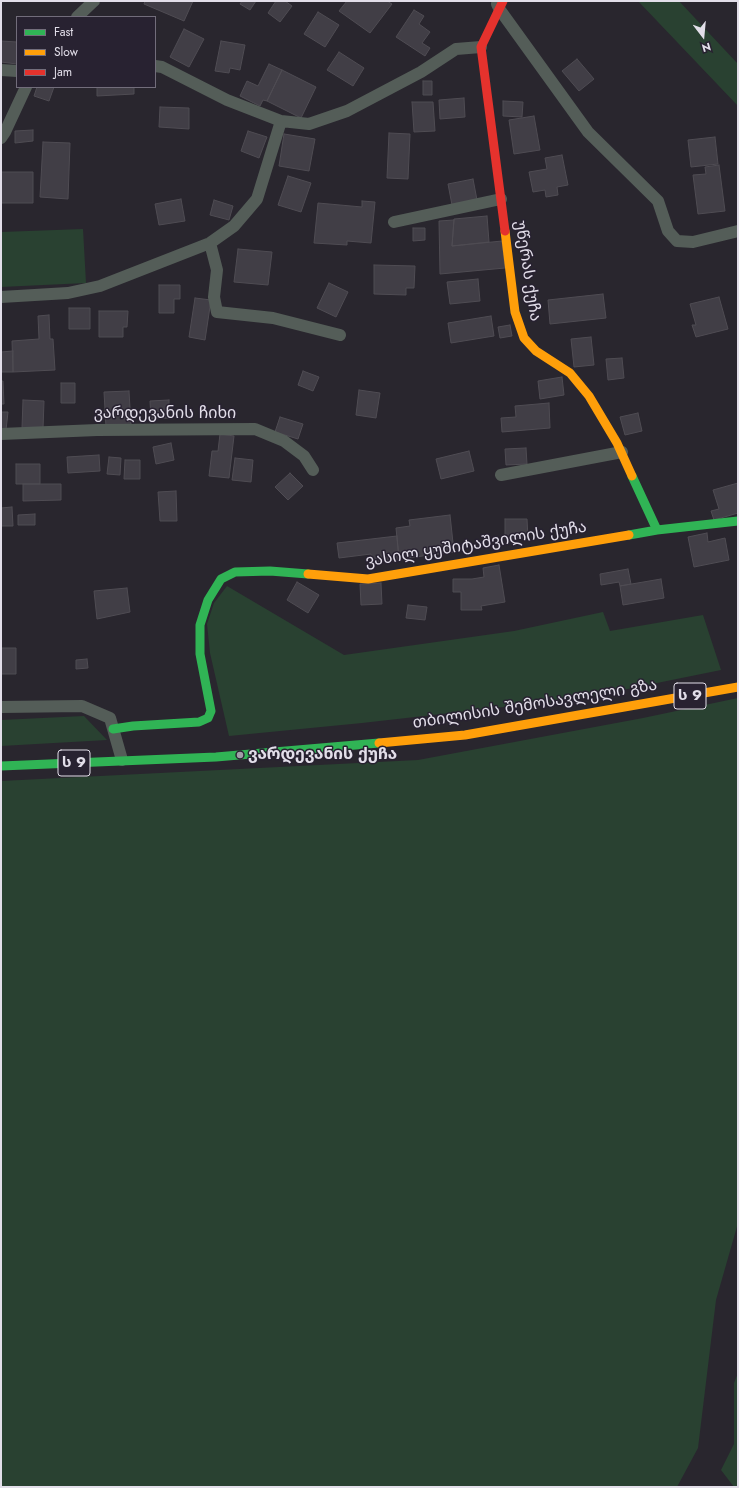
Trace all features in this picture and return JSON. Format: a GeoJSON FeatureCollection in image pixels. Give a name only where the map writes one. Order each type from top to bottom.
{"type":"FeatureCollection","features":[{"type":"Feature","properties":{"kind":"main road"},"geometry":{"type":"LineString","coordinates":[[481,47],[499,4]]}},
{"type":"Feature","properties":{"kind":"main road","name":"უწერას ქუჩა"},"geometry":{"type":"LineString","coordinates":[[481,47],[515,312],[524,338],[536,351],[570,373],[589,396],[617,442],[657,530]]}},
{"type":"Feature","properties":{"kind":"main road","name":"ვასილ ყუშიტაშვილის ქუჩა"},"geometry":{"type":"LineString","coordinates":[[113,729],[133,726],[199,722],[208,718],[211,711],[200,654],[200,625],[208,600],[221,579],[235,572],[270,571],[368,579],[657,530],[738,521]]}},
{"type":"Feature","properties":{"kind":"main road","name":"თბილისის შემოსავლელი გზა"},"geometry":{"type":"LineString","coordinates":[[1,766],[216,757],[373,744],[465,734],[738,687]]}},
{"type":"Feature","properties":{"kind":"street"},"geometry":{"type":"LineString","coordinates":[[78,16],[94,1]]}},
{"type":"Feature","properties":{"kind":"street"},"geometry":{"type":"LineString","coordinates":[[499,4],[588,132],[658,201],[668,231],[678,240],[693,242],[738,231]]}},
{"type":"Feature","properties":{"kind":"street"},"geometry":{"type":"LineString","coordinates":[[156,66],[162,67],[227,100],[281,121],[309,124],[347,111],[421,72],[456,49],[481,47]]}},
{"type":"Feature","properties":{"kind":"street"},"geometry":{"type":"LineString","coordinates":[[1,70],[16,71]]}},
{"type":"Feature","properties":{"kind":"street"},"geometry":{"type":"LineString","coordinates":[[1,138],[26,88]]}},
{"type":"Feature","properties":{"kind":"street"},"geometry":{"type":"LineString","coordinates":[[1,297],[68,293],[100,286],[210,243],[234,226],[257,199],[281,121]]}},
{"type":"Feature","properties":{"kind":"street"},"geometry":{"type":"LineString","coordinates":[[394,222],[501,199]]}},
{"type":"Feature","properties":{"kind":"street"},"geometry":{"type":"LineString","coordinates":[[210,243],[217,270],[214,297],[217,312],[273,318],[340,335]]}},
{"type":"Feature","properties":{"kind":"street","name":"ვარდევანის ჩიხი"},"geometry":{"type":"LineString","coordinates":[[1,434],[97,430],[255,429],[284,440],[304,456],[313,470]]}},
{"type":"Feature","properties":{"kind":"street"},"geometry":{"type":"LineString","coordinates":[[501,475],[622,452]]}},
{"type":"Feature","properties":{"kind":"street"},"geometry":{"type":"LineString","coordinates":[[1,707],[82,706],[110,718],[122,760]]}},
{"type":"Feature","properties":{"kind":"green space"},"geometry":{"type":"Polygon","coordinates":[[[638,1],[679,1],[738,64],[738,106],[638,1]]]}},
{"type":"Feature","properties":{"kind":"green space"},"geometry":{"type":"Polygon","coordinates":[[[83,229],[86,283],[1,287],[1,232],[83,229]]]}},
{"type":"Feature","properties":{"kind":"green space"},"geometry":{"type":"Polygon","coordinates":[[[227,586],[344,655],[514,631],[603,612],[610,631],[703,615],[721,670],[583,698],[362,723],[229,736],[210,653],[207,624],[214,603],[227,586]]]}},
{"type":"Feature","properties":{"kind":"green space"},"geometry":{"type":"Polygon","coordinates":[[[738,698],[738,1223],[716,1300],[698,1448],[677,1487],[1,1487],[1,781],[418,760],[643,718],[738,698]]]}},
{"type":"Feature","properties":{"kind":"green space"},"geometry":{"type":"Polygon","coordinates":[[[84,716],[107,740],[1,746],[1,720],[84,716]]]}},
{"type":"Feature","properties":{"kind":"green space"},"geometry":{"type":"Polygon","coordinates":[[[738,1373],[738,1487],[734,1487],[721,1470],[734,1444],[734,1383],[738,1373]]]}},
{"type":"Feature","properties":{"kind":"building"},"geometry":{"type":"Polygon","coordinates":[[[145,1],[193,1],[184,21],[144,4],[145,1]]]}},
{"type":"Feature","properties":{"kind":"building"},"geometry":{"type":"Polygon","coordinates":[[[242,1],[256,1],[250,10],[240,4],[242,1]]]}},
{"type":"Feature","properties":{"kind":"building"},"geometry":{"type":"Polygon","coordinates":[[[276,1],[285,1],[292,6],[280,22],[268,13],[276,1]]]}},
{"type":"Feature","properties":{"kind":"building"},"geometry":{"type":"Polygon","coordinates":[[[347,1],[387,1],[392,4],[370,33],[339,11],[347,1]]]}},
{"type":"Feature","properties":{"kind":"building"},"geometry":{"type":"Polygon","coordinates":[[[414,10],[424,16],[419,24],[430,32],[422,43],[430,48],[425,56],[396,37],[414,10]]]}},
{"type":"Feature","properties":{"kind":"building"},"geometry":{"type":"Polygon","coordinates":[[[318,12],[339,25],[325,47],[304,34],[318,12]]]}},
{"type":"Feature","properties":{"kind":"building"},"geometry":{"type":"Polygon","coordinates":[[[184,29],[204,39],[189,67],[170,57],[184,29]]]}},
{"type":"Feature","properties":{"kind":"building"},"geometry":{"type":"Polygon","coordinates":[[[1,41],[16,42],[16,64],[1,62],[1,41]]]}},
{"type":"Feature","properties":{"kind":"building"},"geometry":{"type":"Polygon","coordinates":[[[221,41],[245,45],[240,70],[230,68],[229,73],[215,71],[221,41]]]}},
{"type":"Feature","properties":{"kind":"building"},"geometry":{"type":"Polygon","coordinates":[[[339,52],[364,68],[353,86],[327,70],[339,52]]]}},
{"type":"Feature","properties":{"kind":"building"},"geometry":{"type":"Polygon","coordinates":[[[577,59],[594,79],[579,91],[562,71],[577,59]]]}},
{"type":"Feature","properties":{"kind":"building"},"geometry":{"type":"Polygon","coordinates":[[[269,64],[282,70],[267,101],[263,100],[260,106],[240,96],[247,81],[258,86],[269,64]]]}},
{"type":"Feature","properties":{"kind":"building"},"geometry":{"type":"Polygon","coordinates":[[[282,70],[316,87],[301,118],[267,101],[282,70]]]}},
{"type":"Feature","properties":{"kind":"building"},"geometry":{"type":"Polygon","coordinates":[[[423,81],[432,81],[432,95],[423,95],[423,81]]]}},
{"type":"Feature","properties":{"kind":"building"},"geometry":{"type":"Polygon","coordinates":[[[37,88],[54,88],[49,101],[34,96],[37,88]]]}},
{"type":"Feature","properties":{"kind":"building"},"geometry":{"type":"Polygon","coordinates":[[[97,88],[134,88],[134,94],[97,96],[97,88]]]}},
{"type":"Feature","properties":{"kind":"building"},"geometry":{"type":"Polygon","coordinates":[[[464,98],[465,117],[440,119],[439,100],[464,98]]]}},
{"type":"Feature","properties":{"kind":"building"},"geometry":{"type":"Polygon","coordinates":[[[503,101],[523,102],[522,117],[503,116],[503,101]]]}},
{"type":"Feature","properties":{"kind":"building"},"geometry":{"type":"Polygon","coordinates":[[[412,102],[433,102],[435,131],[414,132],[412,102]]]}},
{"type":"Feature","properties":{"kind":"building"},"geometry":{"type":"Polygon","coordinates":[[[160,107],[189,108],[189,129],[159,127],[160,107]]]}},
{"type":"Feature","properties":{"kind":"building"},"geometry":{"type":"Polygon","coordinates":[[[534,116],[540,150],[514,154],[509,120],[534,116]]]}},
{"type":"Feature","properties":{"kind":"building"},"geometry":{"type":"Polygon","coordinates":[[[33,130],[33,141],[15,143],[15,131],[33,130]]]}},
{"type":"Feature","properties":{"kind":"building"},"geometry":{"type":"Polygon","coordinates":[[[248,131],[267,137],[259,158],[241,151],[248,131]]]}},
{"type":"Feature","properties":{"kind":"building"},"geometry":{"type":"Polygon","coordinates":[[[389,133],[410,134],[408,179],[387,178],[389,133]]]}},
{"type":"Feature","properties":{"kind":"building"},"geometry":{"type":"Polygon","coordinates":[[[284,134],[315,139],[309,171],[279,166],[284,134]]]}},
{"type":"Feature","properties":{"kind":"building"},"geometry":{"type":"Polygon","coordinates":[[[715,137],[718,164],[691,167],[688,140],[715,137]]]}},
{"type":"Feature","properties":{"kind":"building"},"geometry":{"type":"Polygon","coordinates":[[[43,142],[70,143],[68,199],[40,197],[43,142]]]}},
{"type":"Feature","properties":{"kind":"building"},"geometry":{"type":"Polygon","coordinates":[[[562,155],[568,185],[557,187],[558,195],[546,197],[545,190],[533,192],[529,172],[547,169],[545,158],[562,155]]]}},
{"type":"Feature","properties":{"kind":"building"},"geometry":{"type":"Polygon","coordinates":[[[719,165],[725,211],[698,214],[693,175],[706,174],[705,167],[719,165]]]}},
{"type":"Feature","properties":{"kind":"building"},"geometry":{"type":"Polygon","coordinates":[[[1,172],[33,172],[33,203],[1,203],[1,172]]]}},
{"type":"Feature","properties":{"kind":"building"},"geometry":{"type":"Polygon","coordinates":[[[288,176],[311,183],[301,212],[278,205],[288,176]]]}},
{"type":"Feature","properties":{"kind":"building"},"geometry":{"type":"Polygon","coordinates":[[[473,179],[477,200],[452,205],[448,184],[473,179]]]}},
{"type":"Feature","properties":{"kind":"building"},"geometry":{"type":"Polygon","coordinates":[[[181,199],[185,221],[159,225],[155,204],[181,199]]]}},
{"type":"Feature","properties":{"kind":"building"},"geometry":{"type":"Polygon","coordinates":[[[214,200],[233,206],[229,220],[210,215],[214,200]]]}},
{"type":"Feature","properties":{"kind":"building"},"geometry":{"type":"Polygon","coordinates":[[[362,201],[375,202],[371,243],[347,241],[347,245],[314,243],[318,203],[362,207],[362,201]]]}},
{"type":"Feature","properties":{"kind":"building"},"geometry":{"type":"Polygon","coordinates":[[[487,216],[489,242],[452,246],[454,219],[487,216]]]}},
{"type":"Feature","properties":{"kind":"building"},"geometry":{"type":"Polygon","coordinates":[[[454,220],[452,246],[502,241],[505,268],[440,274],[439,221],[454,220]]]}},
{"type":"Feature","properties":{"kind":"building"},"geometry":{"type":"Polygon","coordinates":[[[413,228],[425,228],[425,240],[413,241],[413,228]]]}},
{"type":"Feature","properties":{"kind":"building"},"geometry":{"type":"Polygon","coordinates":[[[238,249],[272,252],[268,285],[234,282],[238,249]]]}},
{"type":"Feature","properties":{"kind":"building"},"geometry":{"type":"Polygon","coordinates":[[[374,265],[415,266],[414,288],[406,288],[406,295],[374,294],[374,265]]]}},
{"type":"Feature","properties":{"kind":"building"},"geometry":{"type":"Polygon","coordinates":[[[478,279],[480,301],[450,304],[447,282],[478,279]]]}},
{"type":"Feature","properties":{"kind":"building"},"geometry":{"type":"Polygon","coordinates":[[[329,283],[348,292],[336,317],[317,308],[329,283]]]}},
{"type":"Feature","properties":{"kind":"building"},"geometry":{"type":"Polygon","coordinates":[[[159,285],[180,285],[180,299],[174,299],[174,313],[159,313],[159,285]]]}},
{"type":"Feature","properties":{"kind":"building"},"geometry":{"type":"Polygon","coordinates":[[[603,294],[606,318],[550,324],[548,300],[603,294]]]}},
{"type":"Feature","properties":{"kind":"building"},"geometry":{"type":"Polygon","coordinates":[[[719,297],[728,329],[696,337],[692,325],[696,325],[690,304],[719,297]]]}},
{"type":"Feature","properties":{"kind":"building"},"geometry":{"type":"Polygon","coordinates":[[[195,298],[211,300],[205,340],[189,337],[195,298]]]}},
{"type":"Feature","properties":{"kind":"building"},"geometry":{"type":"Polygon","coordinates":[[[69,308],[90,308],[90,329],[69,329],[69,308]]]}},
{"type":"Feature","properties":{"kind":"building"},"geometry":{"type":"Polygon","coordinates":[[[99,311],[128,311],[127,327],[123,327],[123,337],[99,337],[99,311]]]}},
{"type":"Feature","properties":{"kind":"building"},"geometry":{"type":"Polygon","coordinates":[[[49,315],[50,339],[53,339],[55,370],[13,372],[12,341],[39,339],[38,316],[49,315]]]}},
{"type":"Feature","properties":{"kind":"building"},"geometry":{"type":"Polygon","coordinates":[[[491,316],[494,336],[451,343],[448,323],[491,316]]]}},
{"type":"Feature","properties":{"kind":"building"},"geometry":{"type":"Polygon","coordinates":[[[510,325],[512,336],[500,338],[498,327],[510,325]]]}},
{"type":"Feature","properties":{"kind":"building"},"geometry":{"type":"Polygon","coordinates":[[[591,337],[594,365],[574,367],[571,339],[591,337]]]}},
{"type":"Feature","properties":{"kind":"building"},"geometry":{"type":"Polygon","coordinates":[[[13,351],[13,372],[1,372],[1,352],[13,351]]]}},
{"type":"Feature","properties":{"kind":"building"},"geometry":{"type":"Polygon","coordinates":[[[622,358],[624,378],[608,380],[606,359],[622,358]]]}},
{"type":"Feature","properties":{"kind":"building"},"geometry":{"type":"Polygon","coordinates":[[[303,371],[319,377],[313,391],[298,385],[303,371]]]}},
{"type":"Feature","properties":{"kind":"building"},"geometry":{"type":"Polygon","coordinates":[[[562,377],[564,395],[540,399],[538,381],[562,377]]]}},
{"type":"Feature","properties":{"kind":"building"},"geometry":{"type":"Polygon","coordinates":[[[1,381],[3,381],[4,404],[1,404],[1,381]]]}},
{"type":"Feature","properties":{"kind":"building"},"geometry":{"type":"Polygon","coordinates":[[[61,383],[75,383],[75,403],[61,403],[61,383]]]}},
{"type":"Feature","properties":{"kind":"building"},"geometry":{"type":"Polygon","coordinates":[[[359,390],[380,393],[376,418],[356,415],[359,390]]]}},
{"type":"Feature","properties":{"kind":"building"},"geometry":{"type":"Polygon","coordinates":[[[129,391],[131,425],[106,427],[104,392],[129,391]]]}},
{"type":"Feature","properties":{"kind":"building"},"geometry":{"type":"Polygon","coordinates":[[[23,400],[44,401],[43,429],[22,428],[23,400]]]}},
{"type":"Feature","properties":{"kind":"building"},"geometry":{"type":"Polygon","coordinates":[[[169,400],[169,418],[151,419],[150,401],[169,400]]]}},
{"type":"Feature","properties":{"kind":"building"},"geometry":{"type":"Polygon","coordinates":[[[549,403],[550,428],[502,432],[501,418],[516,417],[515,406],[549,403]]]}},
{"type":"Feature","properties":{"kind":"building"},"geometry":{"type":"Polygon","coordinates":[[[1,412],[8,412],[6,430],[1,430],[1,412]]]}},
{"type":"Feature","properties":{"kind":"building"},"geometry":{"type":"Polygon","coordinates":[[[638,413],[642,431],[625,435],[620,417],[638,413]]]}},
{"type":"Feature","properties":{"kind":"building"},"geometry":{"type":"Polygon","coordinates":[[[280,417],[303,424],[298,439],[275,432],[280,417]]]}},
{"type":"Feature","properties":{"kind":"building"},"geometry":{"type":"Polygon","coordinates":[[[220,434],[234,436],[229,478],[209,476],[212,451],[218,451],[220,434]]]}},
{"type":"Feature","properties":{"kind":"building"},"geometry":{"type":"Polygon","coordinates":[[[171,443],[174,460],[156,464],[153,447],[171,443]]]}},
{"type":"Feature","properties":{"kind":"building"},"geometry":{"type":"Polygon","coordinates":[[[526,448],[527,464],[506,465],[505,449],[526,448]]]}},
{"type":"Feature","properties":{"kind":"building"},"geometry":{"type":"Polygon","coordinates":[[[469,451],[474,471],[441,479],[436,459],[469,451]]]}},
{"type":"Feature","properties":{"kind":"building"},"geometry":{"type":"Polygon","coordinates":[[[99,455],[100,471],[68,473],[67,457],[99,455]]]}},
{"type":"Feature","properties":{"kind":"building"},"geometry":{"type":"Polygon","coordinates":[[[109,457],[121,458],[120,475],[107,474],[109,457]]]}},
{"type":"Feature","properties":{"kind":"building"},"geometry":{"type":"Polygon","coordinates":[[[235,458],[253,460],[251,482],[232,480],[235,458]]]}},
{"type":"Feature","properties":{"kind":"building"},"geometry":{"type":"Polygon","coordinates":[[[125,460],[140,460],[140,479],[124,479],[125,460]]]}},
{"type":"Feature","properties":{"kind":"building"},"geometry":{"type":"Polygon","coordinates":[[[16,464],[40,464],[40,484],[16,484],[16,464]]]}},
{"type":"Feature","properties":{"kind":"building"},"geometry":{"type":"Polygon","coordinates":[[[290,473],[303,486],[288,500],[275,487],[290,473]]]}},
{"type":"Feature","properties":{"kind":"building"},"geometry":{"type":"Polygon","coordinates":[[[738,483],[738,513],[714,520],[711,511],[719,509],[713,490],[738,483]]]}},
{"type":"Feature","properties":{"kind":"building"},"geometry":{"type":"Polygon","coordinates":[[[23,484],[61,484],[61,500],[23,501],[23,484]]]}},
{"type":"Feature","properties":{"kind":"building"},"geometry":{"type":"Polygon","coordinates":[[[176,491],[177,521],[160,521],[158,492],[176,491]]]}},
{"type":"Feature","properties":{"kind":"building"},"geometry":{"type":"Polygon","coordinates":[[[12,507],[13,526],[1,526],[1,508],[12,507]]]}},
{"type":"Feature","properties":{"kind":"building"},"geometry":{"type":"Polygon","coordinates":[[[35,514],[35,525],[18,525],[18,515],[35,514]]]}},
{"type":"Feature","properties":{"kind":"building"},"geometry":{"type":"Polygon","coordinates":[[[450,515],[454,552],[399,559],[396,528],[410,526],[409,520],[450,515]]]}},
{"type":"Feature","properties":{"kind":"building"},"geometry":{"type":"Polygon","coordinates":[[[505,519],[527,519],[528,538],[505,538],[505,519]]]}},
{"type":"Feature","properties":{"kind":"building"},"geometry":{"type":"Polygon","coordinates":[[[707,533],[708,542],[725,538],[729,560],[694,567],[688,537],[707,533]]]}},
{"type":"Feature","properties":{"kind":"building"},"geometry":{"type":"Polygon","coordinates":[[[397,536],[399,559],[372,562],[371,554],[339,558],[337,543],[397,536]]]}},
{"type":"Feature","properties":{"kind":"building"},"geometry":{"type":"Polygon","coordinates":[[[499,565],[505,602],[481,606],[482,610],[461,610],[461,592],[453,592],[453,579],[472,579],[484,577],[483,568],[499,565]]]}},
{"type":"Feature","properties":{"kind":"building"},"geometry":{"type":"Polygon","coordinates":[[[628,569],[631,584],[620,586],[619,582],[601,585],[600,574],[628,569]]]}},
{"type":"Feature","properties":{"kind":"building"},"geometry":{"type":"Polygon","coordinates":[[[661,579],[664,598],[623,605],[620,586],[661,579]]]}},
{"type":"Feature","properties":{"kind":"building"},"geometry":{"type":"Polygon","coordinates":[[[297,582],[319,595],[308,613],[287,600],[297,582]]]}},
{"type":"Feature","properties":{"kind":"building"},"geometry":{"type":"Polygon","coordinates":[[[381,583],[382,604],[361,605],[360,584],[381,583]]]}},
{"type":"Feature","properties":{"kind":"building"},"geometry":{"type":"Polygon","coordinates":[[[127,588],[130,612],[97,619],[94,591],[127,588]]]}},
{"type":"Feature","properties":{"kind":"building"},"geometry":{"type":"Polygon","coordinates":[[[408,605],[427,607],[425,620],[406,618],[408,605]]]}},
{"type":"Feature","properties":{"kind":"building"},"geometry":{"type":"Polygon","coordinates":[[[1,648],[16,648],[16,674],[1,674],[1,648]]]}},
{"type":"Feature","properties":{"kind":"building"},"geometry":{"type":"Polygon","coordinates":[[[87,659],[88,668],[76,669],[76,660],[87,659]]]}},
{"type":"Feature","properties":{"kind":"traffic: fast"},"geometry":{"type":"LineString","coordinates":[[632,476],[657,530]]}},
{"type":"Feature","properties":{"kind":"traffic: fast"},"geometry":{"type":"LineString","coordinates":[[629,535],[657,530],[738,521]]}},
{"type":"Feature","properties":{"kind":"traffic: fast"},"geometry":{"type":"LineString","coordinates":[[113,729],[133,726],[199,722],[208,718],[211,711],[200,654],[200,625],[208,600],[221,579],[235,572],[270,571],[308,574]]}},
{"type":"Feature","properties":{"kind":"traffic: fast"},"geometry":{"type":"LineString","coordinates":[[1,766],[216,757],[379,743]]}},
{"type":"Feature","properties":{"kind":"traffic: slow"},"geometry":{"type":"LineString","coordinates":[[505,231],[515,312],[524,338],[536,351],[570,373],[589,396],[617,443],[632,476]]}},
{"type":"Feature","properties":{"kind":"traffic: slow"},"geometry":{"type":"LineString","coordinates":[[308,574],[368,579],[629,535]]}},
{"type":"Feature","properties":{"kind":"traffic: slow"},"geometry":{"type":"LineString","coordinates":[[379,743],[465,735],[738,687]]}},
{"type":"Feature","properties":{"kind":"traffic: jam"},"geometry":{"type":"LineString","coordinates":[[503,1],[481,47],[505,231]]}},
{"type":"Feature","properties":{"kind":"place","name":"ვარდევანის ქუჩა"},"geometry":{"type":"Point","coordinates":[240,755]}}]}
